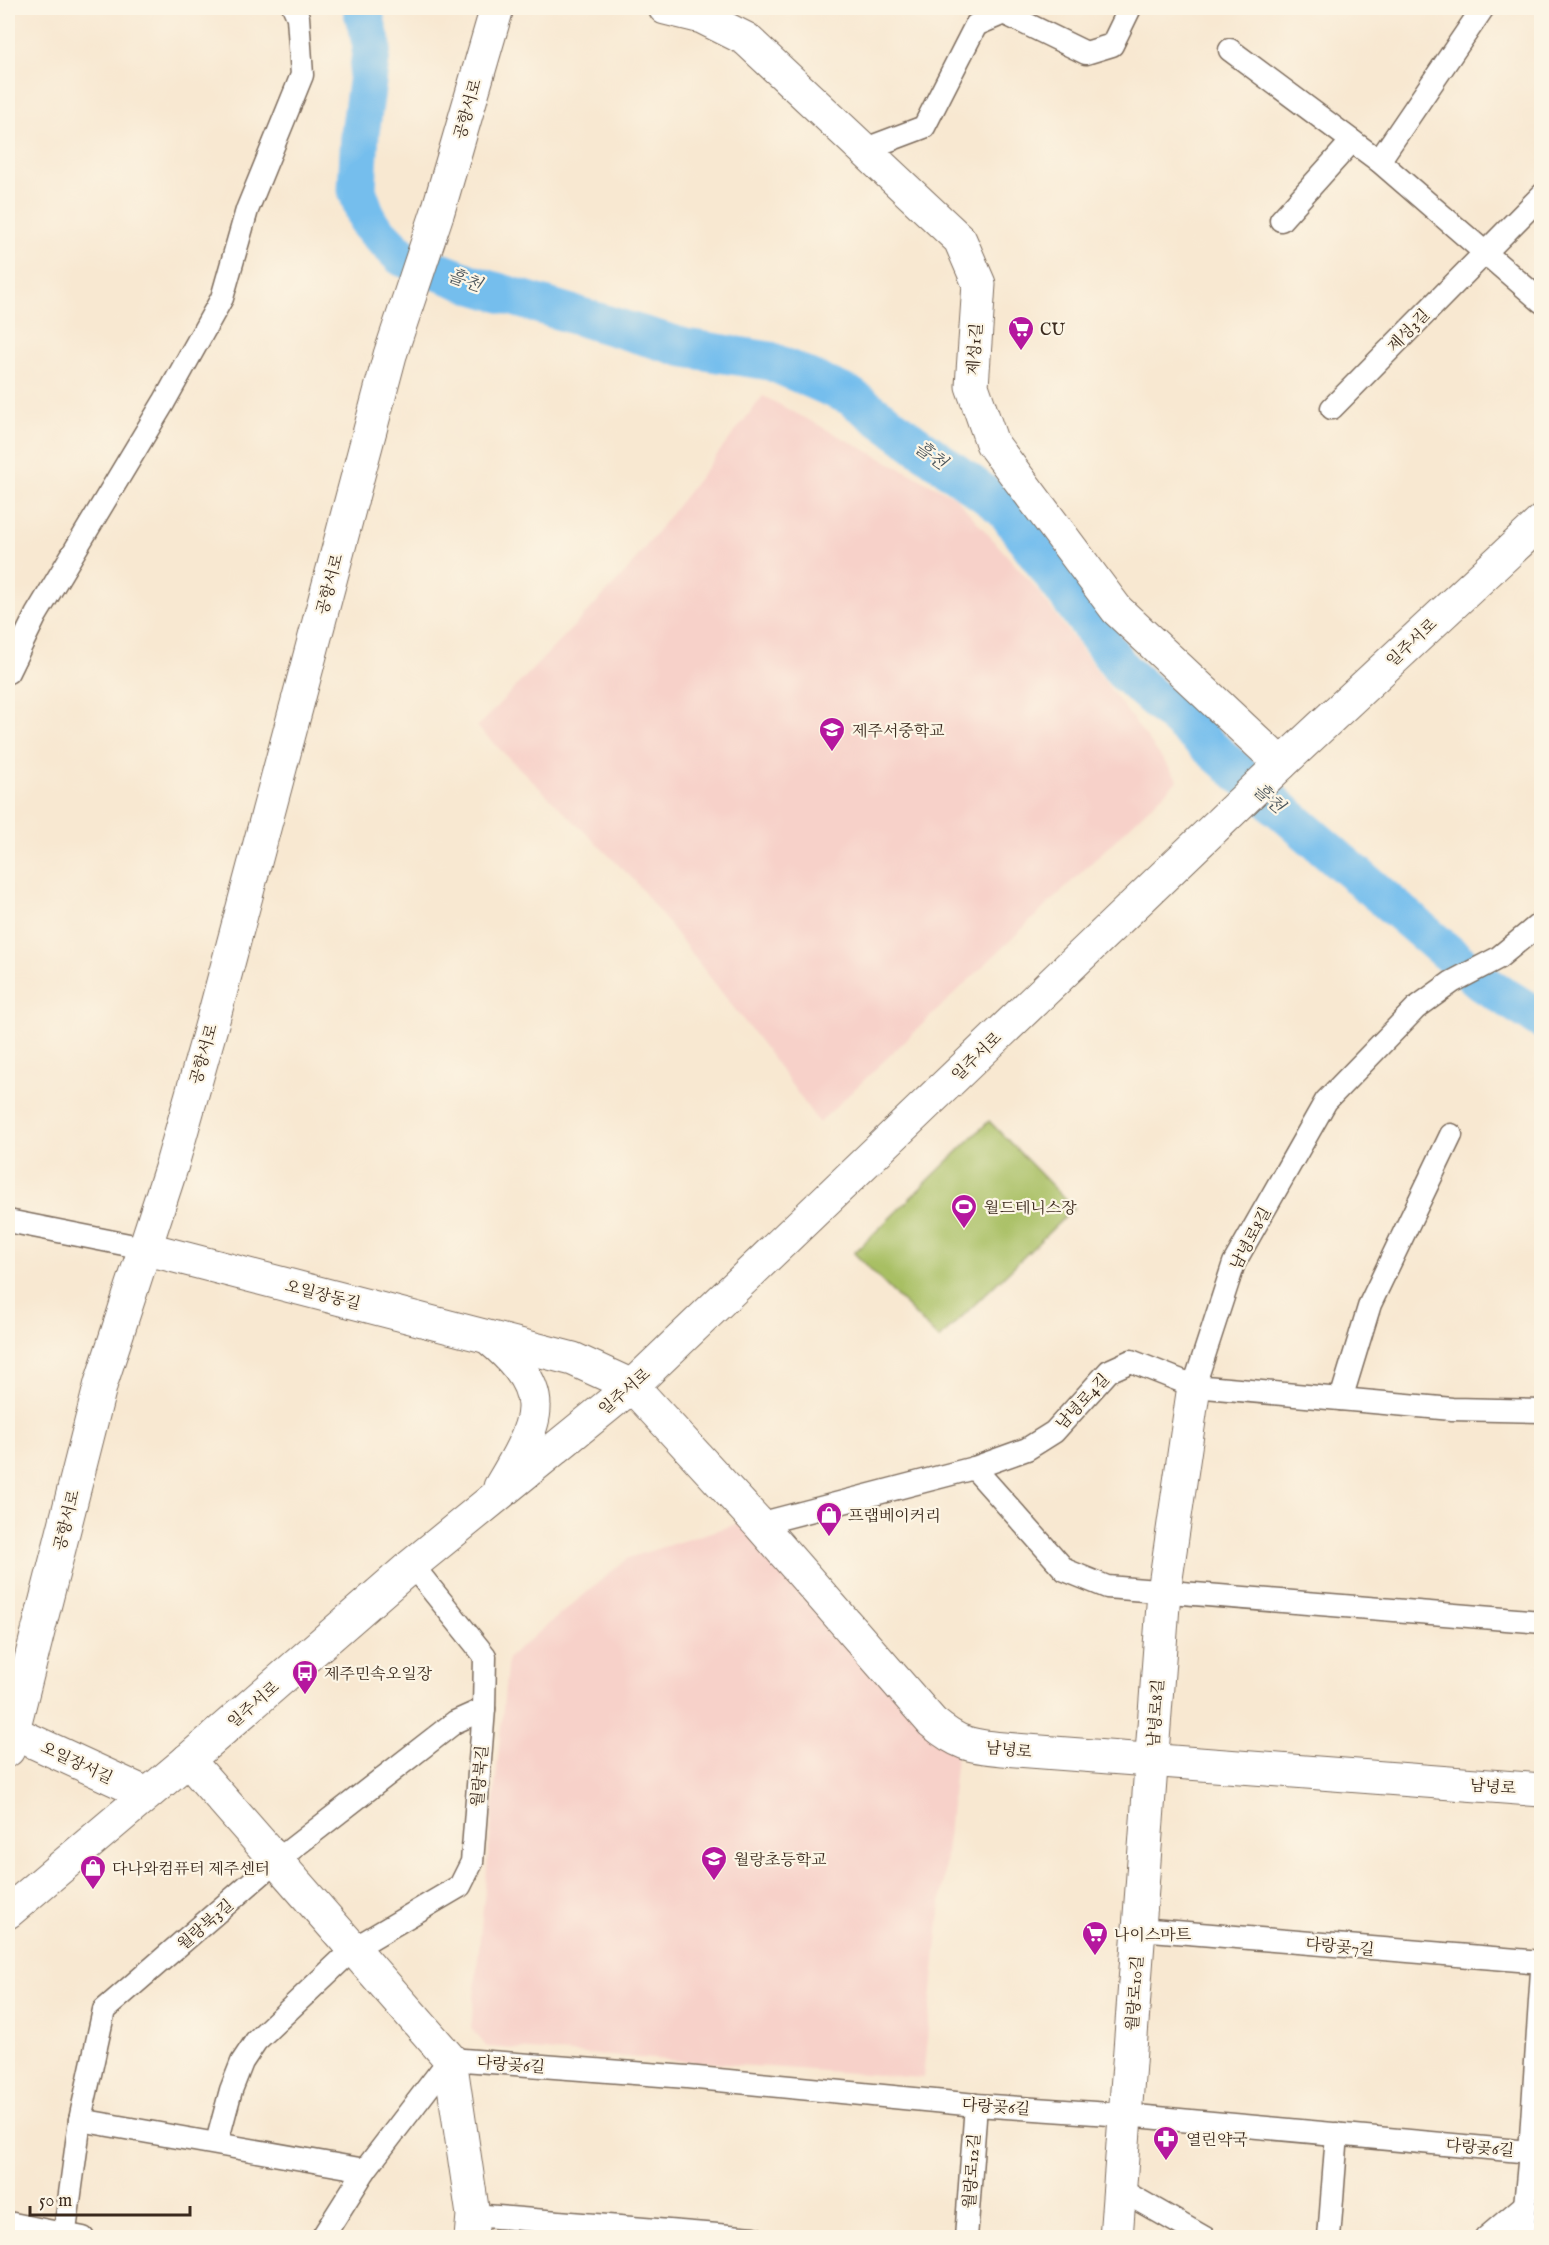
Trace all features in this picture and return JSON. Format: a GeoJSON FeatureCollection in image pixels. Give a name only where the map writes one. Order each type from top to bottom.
{"type":"FeatureCollection","features":[{"type":"Feature","properties":{"kind":"street"},"geometry":{"type":"LineString","coordinates":[[8,672],[36,615],[164,402],[222,298],[247,210],[302,75],[298,17],[294,8]]}},
{"type":"Feature","properties":{"kind":"street","name":"공항서로"},"geometry":{"type":"LineString","coordinates":[[9,1737],[101,1383],[171,1168],[213,1020],[392,347],[438,211],[497,8]]}},
{"type":"Feature","properties":{"kind":"street","name":"제성1길"},"geometry":{"type":"LineString","coordinates":[[665,8],[702,17],[746,39],[960,240],[979,284],[972,386],[992,443],[1117,610],[1281,764]]}},
{"type":"Feature","properties":{"kind":"street"},"geometry":{"type":"LineString","coordinates":[[863,150],[924,127],[976,25],[1004,13],[1086,53],[1112,45],[1130,8]]}},
{"type":"Feature","properties":{"kind":"street"},"geometry":{"type":"LineString","coordinates":[[1379,161],[1483,8]]}},
{"type":"Feature","properties":{"kind":"street"},"geometry":{"type":"LineString","coordinates":[[1230,50],[1379,161],[1542,302]]}},
{"type":"Feature","properties":{"kind":"street"},"geometry":{"type":"LineString","coordinates":[[1281,220],[1352,141]]}},
{"type":"Feature","properties":{"kind":"street","name":"제성3길"},"geometry":{"type":"LineString","coordinates":[[1332,408],[1542,195]]}},
{"type":"Feature","properties":{"kind":"street","name":"일주서로"},"geometry":{"type":"LineString","coordinates":[[8,1912],[188,1761],[412,1565],[632,1386],[1281,764],[1542,521]]}},
{"type":"Feature","properties":{"kind":"street","name":"남녕로8길"},"geometry":{"type":"LineString","coordinates":[[1152,1762],[1164,1592],[1194,1386],[1234,1263],[1326,1101],[1416,1008],[1452,982],[1498,958],[1542,922]]}},
{"type":"Feature","properties":{"kind":"street"},"geometry":{"type":"LineString","coordinates":[[1341,1399],[1370,1304],[1451,1135]]}},
{"type":"Feature","properties":{"kind":"street","name":"오일장동길"},"geometry":{"type":"LineString","coordinates":[[8,1221],[144,1248],[573,1359],[632,1386]]}},
{"type":"Feature","properties":{"kind":"street"},"geometry":{"type":"LineString","coordinates":[[487,1337],[516,1364],[532,1394],[534,1407],[523,1444],[492,1501]]}},
{"type":"Feature","properties":{"kind":"street","name":"남녕로4길"},"geometry":{"type":"LineString","coordinates":[[759,1524],[974,1468],[1027,1449],[1054,1432],[1109,1371],[1131,1361],[1194,1386],[1452,1409],[1542,1412]]}},
{"type":"Feature","properties":{"kind":"street","name":"남녕로"},"geometry":{"type":"LineString","coordinates":[[632,1386],[759,1524],[932,1722],[948,1736],[961,1743],[980,1747],[1152,1762],[1542,1790]]}},
{"type":"Feature","properties":{"kind":"street"},"geometry":{"type":"LineString","coordinates":[[974,1468],[1065,1570],[1107,1587],[1542,1622]]}},
{"type":"Feature","properties":{"kind":"street","name":"월랑북길"},"geometry":{"type":"LineString","coordinates":[[217,2142],[231,2090],[242,2062],[256,2041],[353,1949],[460,1886],[472,1862],[484,1709],[485,1656],[412,1565]]}},
{"type":"Feature","properties":{"kind":"street","name":"월랑북3길"},"geometry":{"type":"LineString","coordinates":[[8,2223],[70,2237],[80,2120],[104,2010],[275,1862],[455,1722],[484,1709]]}},
{"type":"Feature","properties":{"kind":"street","name":"오일장서길"},"geometry":{"type":"LineString","coordinates":[[9,1737],[147,1794]]}},
{"type":"Feature","properties":{"kind":"street"},"geometry":{"type":"LineString","coordinates":[[188,1761],[450,2059],[472,2226],[754,2238]]}},
{"type":"Feature","properties":{"kind":"street","name":"월랑로10길"},"geometry":{"type":"LineString","coordinates":[[1116,2238],[1152,1762]]}},
{"type":"Feature","properties":{"kind":"street","name":"다랑곶7길"},"geometry":{"type":"LineString","coordinates":[[1139,1929],[1542,1962]]}},
{"type":"Feature","properties":{"kind":"street"},"geometry":{"type":"LineString","coordinates":[[1522,2238],[1525,2205],[1536,2152],[1542,1971]]}},
{"type":"Feature","properties":{"kind":"street"},"geometry":{"type":"LineString","coordinates":[[322,2238],[365,2170],[450,2059]]}},
{"type":"Feature","properties":{"kind":"street","name":"다랑곶6길"},"geometry":{"type":"LineString","coordinates":[[450,2059],[687,2077],[976,2105],[1125,2115],[1536,2152]]}},
{"type":"Feature","properties":{"kind":"street","name":"월랑로12길"},"geometry":{"type":"LineString","coordinates":[[966,2238],[976,2105]]}},
{"type":"Feature","properties":{"kind":"street"},"geometry":{"type":"LineString","coordinates":[[80,2120],[217,2142],[365,2170]]}},
{"type":"Feature","properties":{"kind":"street"},"geometry":{"type":"LineString","coordinates":[[1329,2238],[1337,2134]]}},
{"type":"Feature","properties":{"kind":"street"},"geometry":{"type":"LineString","coordinates":[[1119,2189],[1205,2238]]}},
{"type":"Feature","properties":{"kind":"street"},"geometry":{"type":"LineString","coordinates":[[1486,2238],[1525,2205]]}},
{"type":"Feature","properties":{"kind":"shaded area","name":"제주서중학교"},"geometry":{"type":"Polygon","coordinates":[[[763,396],[955,497],[1034,586],[1178,780],[819,1123],[765,1048],[635,881],[477,727],[625,573],[763,396]]]}},
{"type":"Feature","properties":{"kind":"shaded area","name":"월랑초등학교"},"geometry":{"type":"Polygon","coordinates":[[[762,1516],[958,1737],[923,2078],[487,2047],[471,2028],[508,1658],[628,1558],[762,1516]]]}},
{"type":"Feature","properties":{"kind":"green space","name":"월드테니스장"},"geometry":{"type":"Polygon","coordinates":[[[989,1121],[1074,1208],[939,1339],[854,1253],[989,1121]]]}},
{"type":"Feature","properties":{"kind":"waterway","name":"흘천"},"geometry":{"type":"LineString","coordinates":[[362,8],[372,46],[360,133],[357,190],[369,224],[402,257],[474,285],[685,348],[770,361],[850,396],[1004,508],[1123,671],[1483,983],[1542,1020]]}},
{"type":"Feature","properties":{"kind":"place","name":"CU"},"geometry":{"type":"Point","coordinates":[1021,352]}},
{"type":"Feature","properties":{"kind":"place","name":"제주서중학교"},"geometry":{"type":"Point","coordinates":[832,753]}},
{"type":"Feature","properties":{"kind":"place","name":"월드테니스장"},"geometry":{"type":"Point","coordinates":[964,1230]}},
{"type":"Feature","properties":{"kind":"place","name":"프랩베이커리"},"geometry":{"type":"Point","coordinates":[829,1538]}},
{"type":"Feature","properties":{"kind":"place","name":"제주민속오일장"},"geometry":{"type":"Point","coordinates":[305,1696]}},
{"type":"Feature","properties":{"kind":"place","name":"월랑초등학교"},"geometry":{"type":"Point","coordinates":[714,1882]}},
{"type":"Feature","properties":{"kind":"place","name":"다나와컴퓨터 제주센터"},"geometry":{"type":"Point","coordinates":[93,1891]}},
{"type":"Feature","properties":{"kind":"place","name":"나이스마트"},"geometry":{"type":"Point","coordinates":[1095,1957]}},
{"type":"Feature","properties":{"kind":"place","name":"열린약국"},"geometry":{"type":"Point","coordinates":[1166,2162]}}]}
